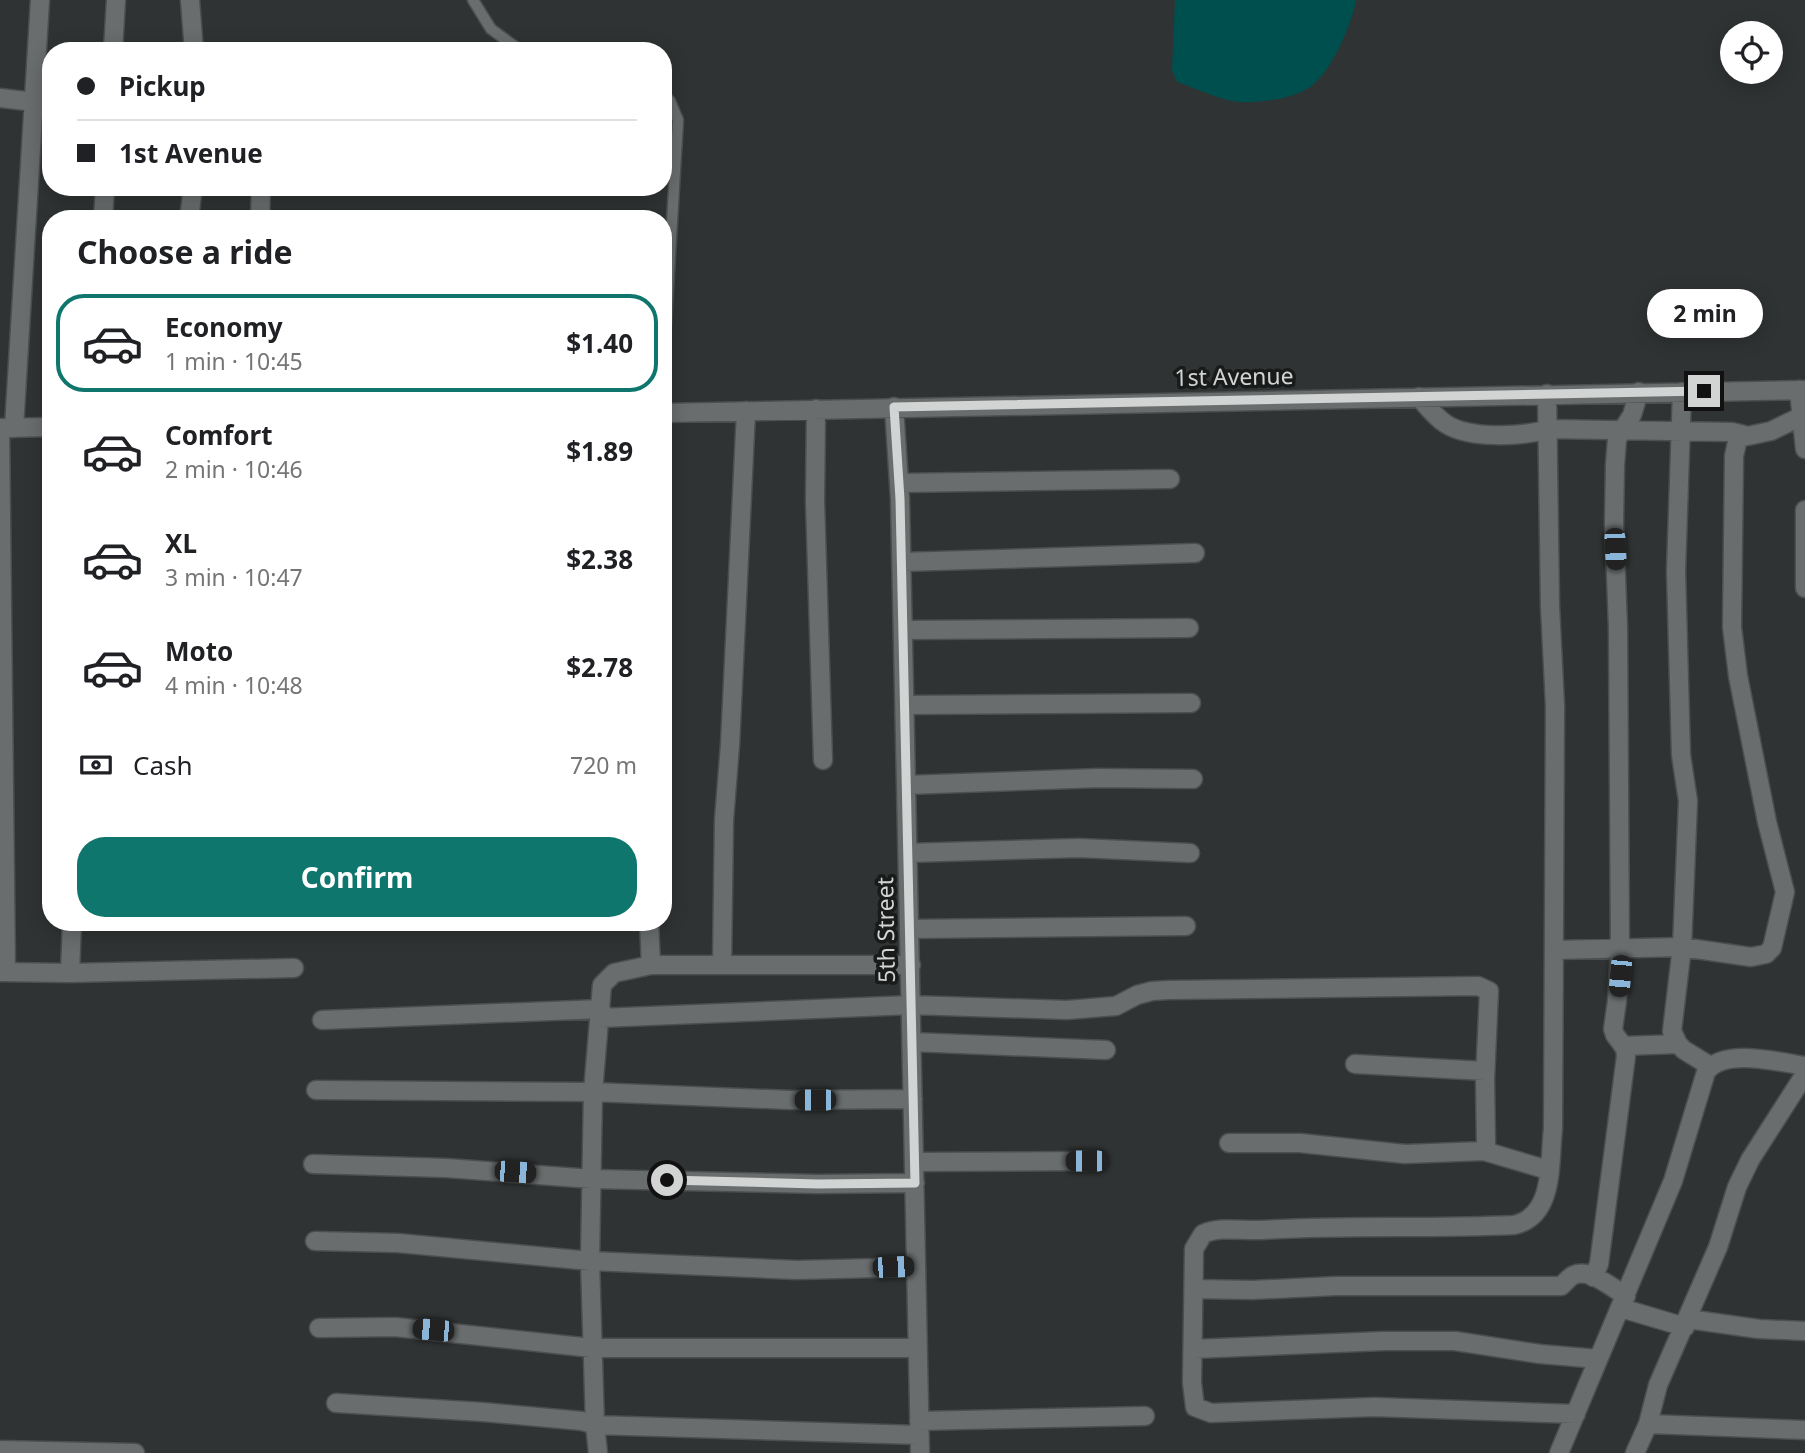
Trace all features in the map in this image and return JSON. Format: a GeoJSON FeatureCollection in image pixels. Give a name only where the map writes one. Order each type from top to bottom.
{"type":"FeatureCollection","features":[{"type":"Feature","properties":{"kind":"street"},"geometry":{"type":"LineString","coordinates":[[40,0],[42,69]]}},
{"type":"Feature","properties":{"kind":"street"},"geometry":{"type":"LineString","coordinates":[[114,42],[116,0]]}},
{"type":"Feature","properties":{"kind":"street"},"geometry":{"type":"LineString","coordinates":[[190,0],[193,42]]}},
{"type":"Feature","properties":{"kind":"street"},"geometry":{"type":"LineString","coordinates":[[0,98],[42,104]]}},
{"type":"Feature","properties":{"kind":"street"},"geometry":{"type":"LineString","coordinates":[[42,113],[5,428],[3,972],[294,968]]}},
{"type":"Feature","properties":{"kind":"street"},"geometry":{"type":"LineString","coordinates":[[1802,390],[1805,449]]}},
{"type":"Feature","properties":{"kind":"street","name":"1st Avenue"},"geometry":{"type":"LineString","coordinates":[[672,413],[1802,390]]}},
{"type":"Feature","properties":{"kind":"street"},"geometry":{"type":"LineString","coordinates":[[1682,392],[1676,572],[1681,755],[1688,801],[1682,947],[1672,1031],[1678,1044],[1710,1066]]}},
{"type":"Feature","properties":{"kind":"street"},"geometry":{"type":"LineString","coordinates":[[1593,1277],[1599,1264],[1626,1056],[1613,1029],[1619,988],[1620,948],[1618,628],[1614,523],[1617,439],[1632,415],[1639,393]]}},
{"type":"Feature","properties":{"kind":"street"},"geometry":{"type":"LineString","coordinates":[[1547,394],[1550,606],[1555,706],[1553,1129],[1547,1192],[1535,1216],[1527,1222],[1514,1225],[1209,1231],[1197,1241],[1194,1249],[1192,1383],[1194,1405],[1203,1412],[1374,1407],[1576,1414]]}},
{"type":"Feature","properties":{"kind":"street"},"geometry":{"type":"LineString","coordinates":[[1419,397],[1447,425],[1479,433],[1521,434],[1548,429],[1732,432],[1744,435],[1771,431],[1802,416]]}},
{"type":"Feature","properties":{"kind":"street","name":"5th Street"},"geometry":{"type":"LineString","coordinates":[[894,407],[902,562],[920,1436]]}},
{"type":"Feature","properties":{"kind":"street"},"geometry":{"type":"LineString","coordinates":[[816,409],[815,501],[823,760]]}},
{"type":"Feature","properties":{"kind":"street"},"geometry":{"type":"LineString","coordinates":[[722,965],[723,831],[730,745],[746,411]]}},
{"type":"Feature","properties":{"kind":"street"},"geometry":{"type":"LineString","coordinates":[[5,428],[42,427]]}},
{"type":"Feature","properties":{"kind":"street"},"geometry":{"type":"LineString","coordinates":[[1555,950],[1682,947],[1751,957],[1766,954],[1772,948],[1784,892],[1738,676],[1732,626],[1734,456],[1736,442],[1744,435]]}},
{"type":"Feature","properties":{"kind":"street"},"geometry":{"type":"LineString","coordinates":[[899,483],[1170,479]]}},
{"type":"Feature","properties":{"kind":"street"},"geometry":{"type":"LineString","coordinates":[[1805,510],[1805,588]]}},
{"type":"Feature","properties":{"kind":"street"},"geometry":{"type":"LineString","coordinates":[[902,562],[1195,553]]}},
{"type":"Feature","properties":{"kind":"street"},"geometry":{"type":"LineString","coordinates":[[903,631],[1189,628]]}},
{"type":"Feature","properties":{"kind":"street"},"geometry":{"type":"LineString","coordinates":[[905,705],[1191,703]]}},
{"type":"Feature","properties":{"kind":"street"},"geometry":{"type":"LineString","coordinates":[[906,785],[1099,778],[1193,779]]}},
{"type":"Feature","properties":{"kind":"street"},"geometry":{"type":"LineString","coordinates":[[908,853],[1079,848],[1190,853]]}},
{"type":"Feature","properties":{"kind":"street"},"geometry":{"type":"LineString","coordinates":[[910,929],[1186,926]]}},
{"type":"Feature","properties":{"kind":"street"},"geometry":{"type":"LineString","coordinates":[[70,973],[72,931]]}},
{"type":"Feature","properties":{"kind":"street"},"geometry":{"type":"LineString","coordinates":[[649,931],[651,965]]}},
{"type":"Feature","properties":{"kind":"street"},"geometry":{"type":"LineString","coordinates":[[598,1453],[590,1261],[593,1092],[602,985],[614,973],[651,965],[911,965]]}},
{"type":"Feature","properties":{"kind":"street"},"geometry":{"type":"LineString","coordinates":[[323,1020],[911,1005],[1068,1010],[1116,1006],[1137,995],[1169,990],[1481,986],[1490,994],[1484,1151]]}},
{"type":"Feature","properties":{"kind":"street"},"geometry":{"type":"LineString","coordinates":[[912,1042],[1105,1050]]}},
{"type":"Feature","properties":{"kind":"street"},"geometry":{"type":"LineString","coordinates":[[1623,1045],[1678,1044]]}},
{"type":"Feature","properties":{"kind":"street"},"geometry":{"type":"LineString","coordinates":[[1559,1453],[1673,1181],[1706,1072],[1710,1066],[1726,1059],[1805,1066]]}},
{"type":"Feature","properties":{"kind":"street"},"geometry":{"type":"LineString","coordinates":[[1355,1064],[1485,1071]]}},
{"type":"Feature","properties":{"kind":"street"},"geometry":{"type":"LineString","coordinates":[[1635,1453],[1648,1424],[1658,1385],[1686,1323],[1749,1160],[1805,1074]]}},
{"type":"Feature","properties":{"kind":"street"},"geometry":{"type":"LineString","coordinates":[[316,1090],[593,1092],[790,1100],[913,1099]]}},
{"type":"Feature","properties":{"kind":"street"},"geometry":{"type":"LineString","coordinates":[[1229,1143],[1300,1143],[1405,1154],[1484,1151],[1548,1170]]}},
{"type":"Feature","properties":{"kind":"street"},"geometry":{"type":"LineString","coordinates":[[915,1162],[1086,1161]]}},
{"type":"Feature","properties":{"kind":"street"},"geometry":{"type":"LineString","coordinates":[[313,1164],[446,1168],[592,1179],[818,1184],[915,1183]]}},
{"type":"Feature","properties":{"kind":"street"},"geometry":{"type":"LineString","coordinates":[[316,1241],[398,1243],[590,1261],[797,1270],[916,1267]]}},
{"type":"Feature","properties":{"kind":"street"},"geometry":{"type":"LineString","coordinates":[[1194,1289],[1561,1286],[1574,1275],[1587,1274],[1623,1302],[1686,1323],[1805,1331]]}},
{"type":"Feature","properties":{"kind":"street"},"geometry":{"type":"LineString","coordinates":[[319,1328],[395,1326],[592,1348],[918,1348]]}},
{"type":"Feature","properties":{"kind":"street"},"geometry":{"type":"LineString","coordinates":[[1193,1349],[1384,1341],[1455,1341],[1540,1354],[1598,1359]]}},
{"type":"Feature","properties":{"kind":"street"},"geometry":{"type":"LineString","coordinates":[[336,1403],[483,1412],[582,1421],[595,1425],[920,1436],[1145,1416]]}},
{"type":"Feature","properties":{"kind":"street"},"geometry":{"type":"LineString","coordinates":[[1648,1424],[1805,1430]]}},
{"type":"Feature","properties":{"kind":"street"},"geometry":{"type":"LineString","coordinates":[[0,1450],[135,1453]]}},
{"type":"Feature","properties":{"kind":"lane"},"geometry":{"type":"LineString","coordinates":[[473,0],[491,29],[509,42]]}},
{"type":"Feature","properties":{"kind":"lane"},"geometry":{"type":"LineString","coordinates":[[672,106],[678,120],[672,222]]}},
{"type":"Feature","properties":{"kind":"shaded area"},"geometry":{"type":"Polygon","coordinates":[[[1175,0],[1356,1],[1341,44],[1316,82],[1290,96],[1269,101],[1239,102],[1177,82],[1172,70],[1175,0]]]}},
{"type":"Feature","properties":{"kind":"route"},"geometry":{"type":"LineString","coordinates":[[667,1180],[818,1184],[915,1183],[900,499],[894,407],[1704,391]]}}]}
